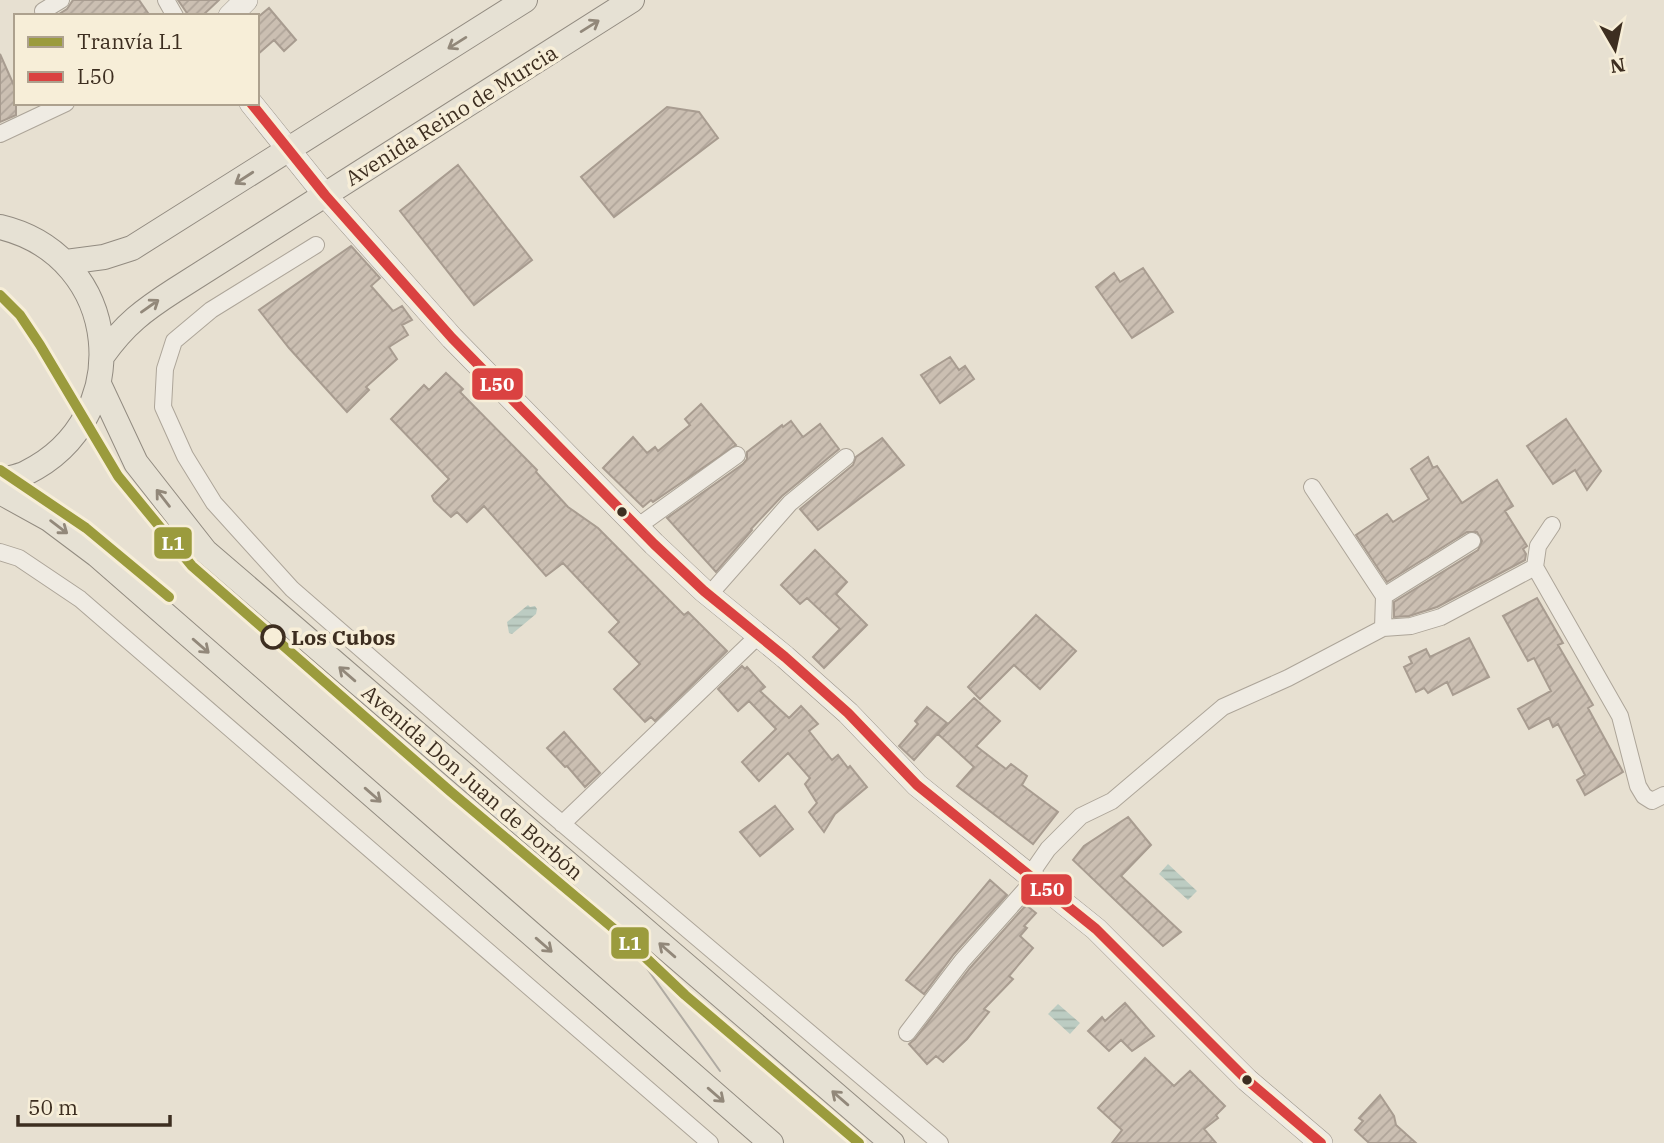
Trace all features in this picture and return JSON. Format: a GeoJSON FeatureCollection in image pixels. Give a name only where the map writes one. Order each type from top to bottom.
{"type":"FeatureCollection","features":[{"type":"Feature","properties":{"kind":"main road"},"geometry":{"type":"LineString","coordinates":[[66,262],[104,257],[132,248],[525,0]]}},
{"type":"Feature","properties":{"kind":"main road","name":"Avenida Reino de Murcia"},"geometry":{"type":"LineString","coordinates":[[103,355],[120,331],[145,310],[632,0]]}},
{"type":"Feature","properties":{"kind":"main road"},"geometry":{"type":"LineString","coordinates":[[0,227],[24,233],[66,262],[89,295],[99,324],[103,355],[99,384],[84,420],[58,452],[25,474],[0,481]]}},
{"type":"Feature","properties":{"kind":"main road","name":"Avenida Don Juan de Borbón"},"geometry":{"type":"LineString","coordinates":[[99,384],[136,463],[205,551],[891,1143]]}},
{"type":"Feature","properties":{"kind":"main road"},"geometry":{"type":"LineString","coordinates":[[0,492],[49,519],[97,555],[771,1143]]}},
{"type":"Feature","properties":{"kind":"street"},"geometry":{"type":"LineString","coordinates":[[45,14],[43,11],[61,0]]}},
{"type":"Feature","properties":{"kind":"street"},"geometry":{"type":"LineString","coordinates":[[232,14],[246,0]]}},
{"type":"Feature","properties":{"kind":"street"},"geometry":{"type":"LineString","coordinates":[[0,134],[62,105]]}},
{"type":"Feature","properties":{"kind":"street"},"geometry":{"type":"LineString","coordinates":[[253,105],[325,195],[452,338],[637,527],[709,595],[848,713],[917,785],[1096,929],[1247,1080],[1321,1143]]}},
{"type":"Feature","properties":{"kind":"street"},"geometry":{"type":"LineString","coordinates":[[316,245],[211,310],[174,341],[164,369],[163,407],[185,456],[214,503],[292,589],[562,824],[940,1143]]}},
{"type":"Feature","properties":{"kind":"street"},"geometry":{"type":"LineString","coordinates":[[637,527],[737,455]]}},
{"type":"Feature","properties":{"kind":"street"},"geometry":{"type":"LineString","coordinates":[[709,595],[790,503],[846,457]]}},
{"type":"Feature","properties":{"kind":"street"},"geometry":{"type":"LineString","coordinates":[[1312,487],[1384,596],[1382,628]]}},
{"type":"Feature","properties":{"kind":"street"},"geometry":{"type":"LineString","coordinates":[[1552,525],[1538,546],[1535,568],[1620,716],[1638,786],[1644,796],[1652,801],[1664,795]]}},
{"type":"Feature","properties":{"kind":"street"},"geometry":{"type":"LineString","coordinates":[[1384,596],[1472,541]]}},
{"type":"Feature","properties":{"kind":"street"},"geometry":{"type":"LineString","coordinates":[[0,552],[19,558],[80,599],[710,1143]]}},
{"type":"Feature","properties":{"kind":"street"},"geometry":{"type":"LineString","coordinates":[[907,1033],[961,961],[1033,877],[1048,849],[1080,816],[1112,802],[1223,707],[1288,678],[1382,628],[1411,626],[1441,617],[1535,568]]}},
{"type":"Feature","properties":{"kind":"street"},"geometry":{"type":"LineString","coordinates":[[562,824],[759,635]]}},
{"type":"Feature","properties":{"kind":"shaded area"},"geometry":{"type":"Polygon","coordinates":[[[528,605],[535,606],[536,614],[512,634],[509,633],[507,622],[528,605]]]}},
{"type":"Feature","properties":{"kind":"shaded area"},"geometry":{"type":"Polygon","coordinates":[[[1168,864],[1197,891],[1188,900],[1159,874],[1168,864]]]}},
{"type":"Feature","properties":{"kind":"shaded area"},"geometry":{"type":"Polygon","coordinates":[[[1058,1004],[1080,1023],[1070,1034],[1048,1014],[1058,1004]]]}},
{"type":"Feature","properties":{"kind":"building"},"geometry":{"type":"Polygon","coordinates":[[[73,0],[139,0],[149,14],[59,14],[73,0]]]}},
{"type":"Feature","properties":{"kind":"building"},"geometry":{"type":"Polygon","coordinates":[[[178,0],[219,0],[204,14],[188,14],[178,0]]]}},
{"type":"Feature","properties":{"kind":"building"},"geometry":{"type":"Polygon","coordinates":[[[269,8],[296,40],[284,51],[274,40],[259,53],[259,16],[269,8]]]}},
{"type":"Feature","properties":{"kind":"building"},"geometry":{"type":"Polygon","coordinates":[[[0,54],[14,86],[16,115],[0,122],[0,54]]]}},
{"type":"Feature","properties":{"kind":"building"},"geometry":{"type":"Polygon","coordinates":[[[667,107],[699,112],[718,138],[614,217],[581,177],[667,107]]]}},
{"type":"Feature","properties":{"kind":"building"},"geometry":{"type":"Polygon","coordinates":[[[458,165],[532,260],[474,305],[400,211],[458,165]]]}},
{"type":"Feature","properties":{"kind":"building"},"geometry":{"type":"Polygon","coordinates":[[[351,246],[380,278],[371,286],[393,311],[402,306],[412,320],[402,325],[408,335],[389,347],[397,359],[366,387],[369,390],[347,412],[289,348],[259,310],[351,246]]]}},
{"type":"Feature","properties":{"kind":"building"},"geometry":{"type":"Polygon","coordinates":[[[1143,268],[1173,312],[1132,338],[1096,287],[1114,273],[1120,282],[1143,268]]]}},
{"type":"Feature","properties":{"kind":"building"},"geometry":{"type":"Polygon","coordinates":[[[950,357],[959,370],[965,366],[974,379],[940,403],[921,375],[950,357]]]}},
{"type":"Feature","properties":{"kind":"building"},"geometry":{"type":"Polygon","coordinates":[[[446,373],[463,389],[460,392],[537,470],[568,507],[598,528],[684,615],[688,612],[727,651],[655,721],[651,717],[645,722],[614,689],[640,664],[609,632],[619,622],[563,563],[546,576],[484,506],[467,522],[457,512],[451,517],[434,501],[432,496],[449,479],[391,419],[424,385],[429,390],[446,373]]]}},
{"type":"Feature","properties":{"kind":"building"},"geometry":{"type":"Polygon","coordinates":[[[701,404],[736,445],[643,507],[603,468],[633,437],[647,453],[655,447],[658,451],[690,425],[685,419],[701,404]]]}},
{"type":"Feature","properties":{"kind":"building"},"geometry":{"type":"Polygon","coordinates":[[[1566,419],[1601,471],[1587,490],[1575,470],[1553,484],[1527,446],[1566,419]]]}},
{"type":"Feature","properties":{"kind":"building"},"geometry":{"type":"Polygon","coordinates":[[[791,421],[803,437],[820,424],[839,449],[782,496],[716,572],[667,518],[743,464],[747,459],[747,452],[791,421]]]}},
{"type":"Feature","properties":{"kind":"building"},"geometry":{"type":"Polygon","coordinates":[[[882,438],[904,465],[818,530],[800,509],[853,465],[856,457],[882,438]]]}},
{"type":"Feature","properties":{"kind":"building"},"geometry":{"type":"Polygon","coordinates":[[[1428,457],[1433,468],[1437,466],[1462,503],[1497,480],[1513,506],[1505,511],[1527,546],[1523,549],[1525,560],[1437,607],[1409,616],[1394,617],[1394,602],[1478,550],[1482,541],[1477,532],[1467,532],[1387,582],[1356,535],[1387,514],[1393,522],[1429,499],[1411,469],[1428,457]]]}},
{"type":"Feature","properties":{"kind":"building"},"geometry":{"type":"Polygon","coordinates":[[[815,550],[847,582],[836,594],[867,625],[824,668],[813,657],[840,629],[807,598],[800,604],[781,585],[815,550]]]}},
{"type":"Feature","properties":{"kind":"building"},"geometry":{"type":"Polygon","coordinates":[[[1537,598],[1563,643],[1558,645],[1593,705],[1588,708],[1623,772],[1585,795],[1577,780],[1585,775],[1558,724],[1553,727],[1549,718],[1529,729],[1518,709],[1551,691],[1534,658],[1528,661],[1503,616],[1537,598]]]}},
{"type":"Feature","properties":{"kind":"building"},"geometry":{"type":"Polygon","coordinates":[[[1036,615],[1076,651],[1040,689],[1014,665],[980,699],[968,687],[1036,615]]]}},
{"type":"Feature","properties":{"kind":"building"},"geometry":{"type":"Polygon","coordinates":[[[1469,638],[1489,677],[1453,695],[1447,682],[1428,693],[1424,688],[1416,692],[1404,667],[1412,663],[1409,657],[1426,649],[1430,657],[1469,638]]]}},
{"type":"Feature","properties":{"kind":"building"},"geometry":{"type":"Polygon","coordinates":[[[742,666],[745,669],[747,667],[765,687],[760,691],[789,718],[801,706],[818,724],[809,731],[832,760],[838,755],[867,787],[835,814],[824,832],[809,812],[817,803],[805,784],[810,778],[788,753],[759,781],[742,762],[776,729],[749,701],[738,711],[718,689],[742,666]]]}},
{"type":"Feature","properties":{"kind":"building"},"geometry":{"type":"Polygon","coordinates":[[[974,698],[1000,721],[976,746],[1006,769],[1011,764],[1027,776],[1022,785],[1058,812],[1033,844],[957,786],[974,767],[938,734],[974,698]]]}},
{"type":"Feature","properties":{"kind":"building"},"geometry":{"type":"Polygon","coordinates":[[[927,707],[947,723],[914,760],[899,746],[918,724],[915,721],[927,707]]]}},
{"type":"Feature","properties":{"kind":"building"},"geometry":{"type":"Polygon","coordinates":[[[564,732],[600,773],[585,787],[547,748],[564,732]]]}},
{"type":"Feature","properties":{"kind":"building"},"geometry":{"type":"Polygon","coordinates":[[[775,806],[793,829],[760,856],[740,832],[775,806]]]}},
{"type":"Feature","properties":{"kind":"building"},"geometry":{"type":"Polygon","coordinates":[[[1128,817],[1151,845],[1121,876],[1181,932],[1163,946],[1073,860],[1084,846],[1128,817]]]}},
{"type":"Feature","properties":{"kind":"building"},"geometry":{"type":"Polygon","coordinates":[[[990,880],[1007,895],[954,954],[924,994],[906,980],[990,880]]]}},
{"type":"Feature","properties":{"kind":"building"},"geometry":{"type":"Polygon","coordinates":[[[1026,905],[1036,913],[1024,926],[1027,928],[1020,936],[1033,948],[1009,976],[1013,979],[984,1009],[989,1012],[967,1039],[943,1062],[936,1056],[927,1064],[909,1044],[970,968],[1026,905]]]}},
{"type":"Feature","properties":{"kind":"building"},"geometry":{"type":"Polygon","coordinates":[[[1125,1003],[1154,1036],[1132,1051],[1121,1040],[1109,1051],[1088,1031],[1102,1017],[1105,1021],[1125,1003]]]}},
{"type":"Feature","properties":{"kind":"building"},"geometry":{"type":"Polygon","coordinates":[[[1145,1058],[1174,1086],[1190,1071],[1225,1106],[1216,1115],[1218,1118],[1204,1129],[1216,1143],[1112,1143],[1122,1130],[1098,1108],[1145,1058]]]}},
{"type":"Feature","properties":{"kind":"building"},"geometry":{"type":"Polygon","coordinates":[[[1380,1095],[1394,1116],[1396,1125],[1416,1143],[1369,1143],[1355,1130],[1363,1121],[1359,1118],[1380,1095]]]}},
{"type":"Feature","properties":{"kind":"tram line","name":"L1"},"geometry":{"type":"LineString","coordinates":[[0,295],[20,315],[40,345],[118,476],[192,566],[859,1143]]}},
{"type":"Feature","properties":{"kind":"tram line","name":"L1"},"geometry":{"type":"LineString","coordinates":[[0,470],[86,528],[169,597]]}},
{"type":"Feature","properties":{"kind":"tram line"},"geometry":{"type":"LineString","coordinates":[[626,939],[720,1071]]}},
{"type":"Feature","properties":{"kind":"transit line","name":"L50"},"geometry":{"type":"LineString","coordinates":[[253,105],[325,195],[452,338],[654,544],[704,591],[848,713],[917,785],[1096,929],[1247,1080],[1321,1143]]}},
{"type":"Feature","properties":{"kind":"place","name":"Los Cubos"},"geometry":{"type":"Point","coordinates":[273,637]}}]}
